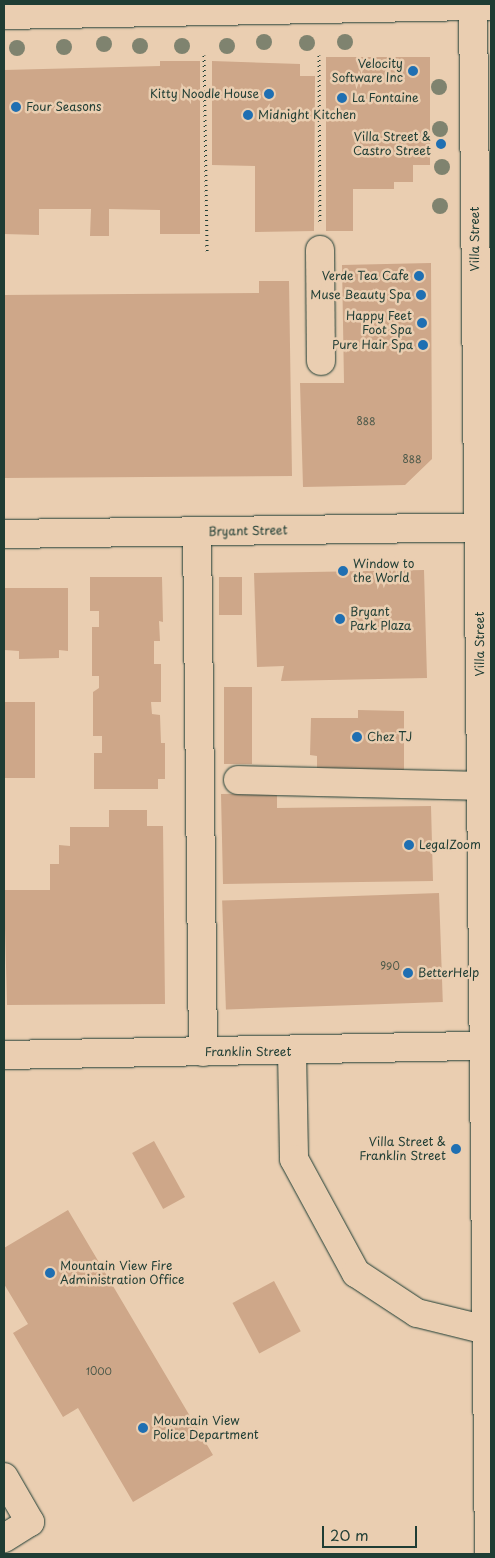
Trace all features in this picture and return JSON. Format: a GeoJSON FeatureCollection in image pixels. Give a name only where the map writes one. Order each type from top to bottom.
{"type":"FeatureCollection","features":[{"type":"Feature","properties":{"kind":"main road"},"geometry":{"type":"LineString","coordinates":[[4,15],[479,5]]}},
{"type":"Feature","properties":{"kind":"main road","name":"Villa Street"},"geometry":{"type":"LineString","coordinates":[[479,5],[484,527],[481,786],[487,1047],[486,1330],[488,1554]]}},
{"type":"Feature","properties":{"kind":"main road"},"geometry":{"type":"LineString","coordinates":[[320,250],[321,360]]}},
{"type":"Feature","properties":{"kind":"main road","name":"Bryant Street"},"geometry":{"type":"LineString","coordinates":[[4,534],[484,527]]}},
{"type":"Feature","properties":{"kind":"main road"},"geometry":{"type":"LineString","coordinates":[[197,531],[203,1052]]}},
{"type":"Feature","properties":{"kind":"main road"},"geometry":{"type":"LineString","coordinates":[[238,780],[481,786]]}},
{"type":"Feature","properties":{"kind":"main road","name":"Franklin Street"},"geometry":{"type":"LineString","coordinates":[[4,1055],[292,1052],[487,1047]]}},
{"type":"Feature","properties":{"kind":"main road"},"geometry":{"type":"LineString","coordinates":[[292,1052],[294,1159],[356,1273],[417,1313],[486,1330]]}},
{"type":"Feature","properties":{"kind":"main road"},"geometry":{"type":"LineString","coordinates":[[4,1477],[30,1522],[4,1538]]}},
{"type":"Feature","properties":{"kind":"path"},"geometry":{"type":"LineString","coordinates":[[204,55],[207,251]]}},
{"type":"Feature","properties":{"kind":"path"},"geometry":{"type":"LineString","coordinates":[[319,55],[320,250]]}},
{"type":"Feature","properties":{"kind":"building"},"geometry":{"type":"Polygon","coordinates":[[[326,57],[430,57],[430,165],[413,165],[413,182],[394,182],[394,189],[353,189],[353,231],[326,231],[326,57]]]}},
{"type":"Feature","properties":{"kind":"building"},"geometry":{"type":"Polygon","coordinates":[[[160,61],[200,61],[200,234],[160,234],[160,210],[109,209],[109,236],[90,236],[91,209],[39,209],[39,235],[4,234],[4,70],[160,66],[160,61]]]}},
{"type":"Feature","properties":{"kind":"building","name":"Midnight Kitchen"},"geometry":{"type":"Polygon","coordinates":[[[212,61],[300,64],[300,76],[315,76],[314,231],[255,232],[255,166],[212,165],[212,61]]]}},
{"type":"Feature","properties":{"kind":"building"},"geometry":{"type":"Polygon","coordinates":[[[431,263],[432,459],[405,485],[303,487],[300,383],[344,383],[342,265],[431,263]]]}},
{"type":"Feature","properties":{"kind":"building"},"geometry":{"type":"Polygon","coordinates":[[[259,281],[289,281],[292,476],[4,478],[4,295],[259,293],[259,281]]]}},
{"type":"Feature","properties":{"kind":"building","name":"Bryant Park Plaza"},"geometry":{"type":"Polygon","coordinates":[[[424,570],[427,678],[281,681],[284,666],[257,667],[254,573],[424,570]]]}},
{"type":"Feature","properties":{"kind":"building"},"geometry":{"type":"Polygon","coordinates":[[[90,577],[162,577],[163,622],[159,621],[160,641],[154,641],[154,664],[161,664],[161,702],[151,702],[152,714],[160,715],[161,743],[165,743],[165,779],[158,779],[158,789],[94,789],[94,753],[102,753],[102,736],[93,736],[93,692],[99,688],[99,676],[92,676],[92,627],[99,627],[99,611],[90,611],[90,577]]]}},
{"type":"Feature","properties":{"kind":"building"},"geometry":{"type":"Polygon","coordinates":[[[219,577],[242,577],[242,615],[219,615],[219,577]]]}},
{"type":"Feature","properties":{"kind":"building"},"geometry":{"type":"Polygon","coordinates":[[[4,588],[68,588],[68,651],[59,650],[59,658],[19,659],[19,651],[4,650],[4,588]]]}},
{"type":"Feature","properties":{"kind":"building"},"geometry":{"type":"Polygon","coordinates":[[[224,687],[252,687],[252,764],[224,764],[224,687]]]}},
{"type":"Feature","properties":{"kind":"building"},"geometry":{"type":"Polygon","coordinates":[[[4,702],[35,702],[35,778],[4,778],[4,702]]]}},
{"type":"Feature","properties":{"kind":"building","name":"Chez TJ"},"geometry":{"type":"Polygon","coordinates":[[[358,710],[404,711],[404,774],[317,773],[317,756],[310,755],[311,718],[358,718],[358,710]]]}},
{"type":"Feature","properties":{"kind":"building"},"geometry":{"type":"Polygon","coordinates":[[[277,793],[277,808],[431,806],[433,881],[223,884],[221,794],[277,793]]]}},
{"type":"Feature","properties":{"kind":"building"},"geometry":{"type":"Polygon","coordinates":[[[109,810],[147,810],[147,826],[163,826],[165,1004],[7,1005],[4,890],[50,890],[50,864],[59,864],[59,845],[70,846],[70,827],[109,827],[109,810]]]}},
{"type":"Feature","properties":{"kind":"building"},"geometry":{"type":"Polygon","coordinates":[[[439,893],[443,1002],[226,1010],[222,901],[439,893]]]}},
{"type":"Feature","properties":{"kind":"building"},"geometry":{"type":"Polygon","coordinates":[[[154,1141],[185,1197],[163,1209],[132,1153],[154,1141]]]}},
{"type":"Feature","properties":{"kind":"building"},"geometry":{"type":"Polygon","coordinates":[[[68,1210],[213,1455],[133,1502],[78,1408],[63,1417],[13,1333],[28,1324],[4,1284],[4,1248],[68,1210]]]}},
{"type":"Feature","properties":{"kind":"building"},"geometry":{"type":"Polygon","coordinates":[[[274,1281],[301,1331],[259,1353],[233,1303],[274,1281]]]}},
{"type":"Feature","properties":{"kind":"place","name":"Velocity Software Inc"},"geometry":{"type":"Point","coordinates":[413,71]}},
{"type":"Feature","properties":{"kind":"place","name":"Kitty Noodle House"},"geometry":{"type":"Point","coordinates":[269,94]}},
{"type":"Feature","properties":{"kind":"place","name":"La Fontaine"},"geometry":{"type":"Point","coordinates":[342,98]}},
{"type":"Feature","properties":{"kind":"place","name":"Four Seasons"},"geometry":{"type":"Point","coordinates":[16,107]}},
{"type":"Feature","properties":{"kind":"place","name":"Midnight Kitchen"},"geometry":{"type":"Point","coordinates":[248,115]}},
{"type":"Feature","properties":{"kind":"place","name":"Villa Street & Castro Street"},"geometry":{"type":"Point","coordinates":[441,144]}},
{"type":"Feature","properties":{"kind":"place","name":"Verde Tea Cafe"},"geometry":{"type":"Point","coordinates":[419,276]}},
{"type":"Feature","properties":{"kind":"place","name":"Muse Beauty Spa"},"geometry":{"type":"Point","coordinates":[421,295]}},
{"type":"Feature","properties":{"kind":"place","name":"Happy Feet Foot Spa"},"geometry":{"type":"Point","coordinates":[422,323]}},
{"type":"Feature","properties":{"kind":"place","name":"Pure Hair Spa"},"geometry":{"type":"Point","coordinates":[423,345]}},
{"type":"Feature","properties":{"kind":"place","name":"Window to the World"},"geometry":{"type":"Point","coordinates":[343,571]}},
{"type":"Feature","properties":{"kind":"place","name":"Bryant Park Plaza"},"geometry":{"type":"Point","coordinates":[340,619]}},
{"type":"Feature","properties":{"kind":"place","name":"Chez TJ"},"geometry":{"type":"Point","coordinates":[357,737]}},
{"type":"Feature","properties":{"kind":"place","name":"LegalZoom"},"geometry":{"type":"Point","coordinates":[409,845]}},
{"type":"Feature","properties":{"kind":"place","name":"BetterHelp"},"geometry":{"type":"Point","coordinates":[408,973]}},
{"type":"Feature","properties":{"kind":"place","name":"Villa Street & Franklin Street"},"geometry":{"type":"Point","coordinates":[456,1149]}},
{"type":"Feature","properties":{"kind":"place","name":"Mountain View Fire Administration Office"},"geometry":{"type":"Point","coordinates":[50,1273]}},
{"type":"Feature","properties":{"kind":"place","name":"Mountain View Police Department"},"geometry":{"type":"Point","coordinates":[143,1428]}}]}
